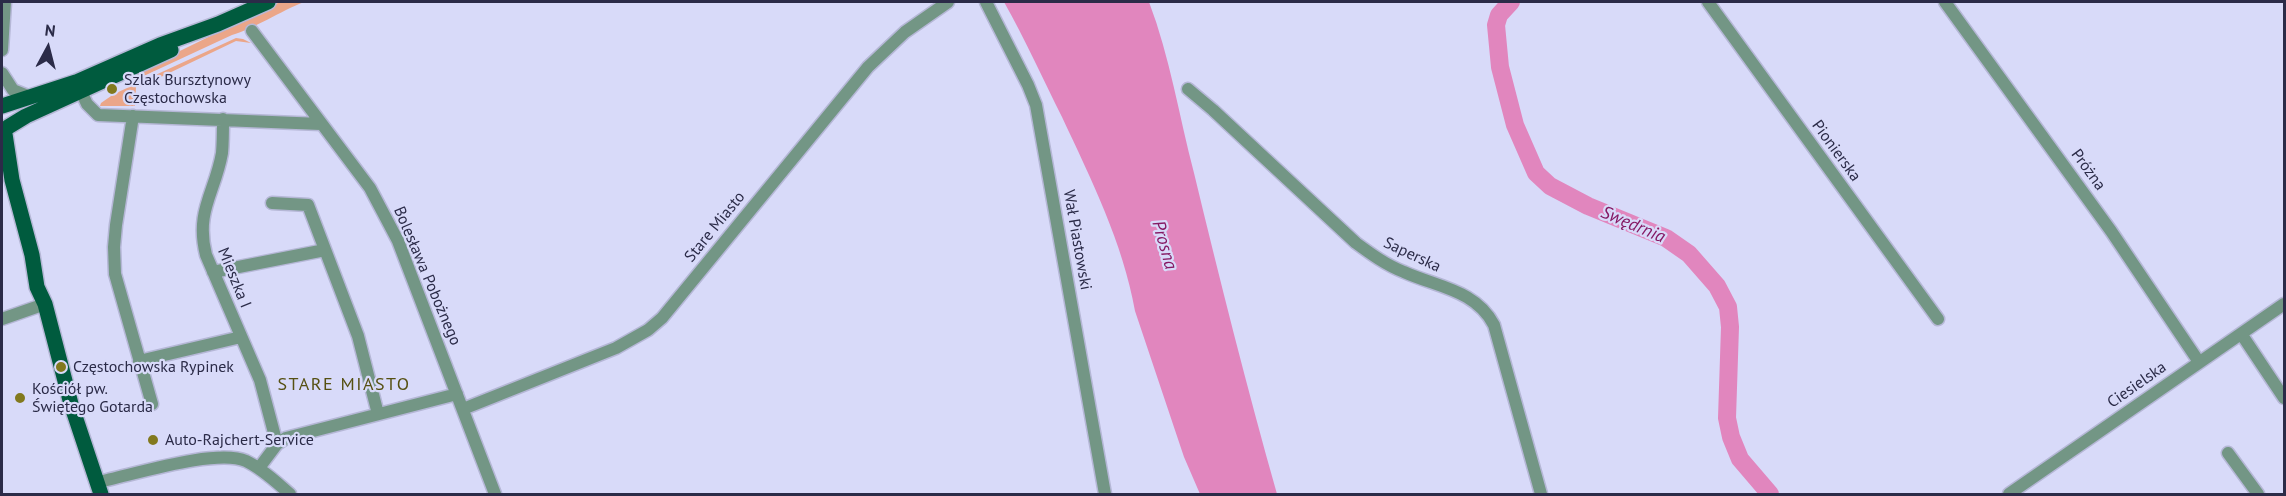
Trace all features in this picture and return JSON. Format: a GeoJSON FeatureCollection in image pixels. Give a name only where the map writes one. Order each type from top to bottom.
{"type":"FeatureCollection","features":[{"type":"Feature","properties":{"kind":"main road"},"geometry":{"type":"LineString","coordinates":[[5,133],[35,112],[79,87],[160,45],[218,24],[268,2]]}},
{"type":"Feature","properties":{"kind":"main road"},"geometry":{"type":"LineString","coordinates":[[79,87],[28,96],[2,106],[8,115],[5,133],[12,180],[32,255],[36,287],[45,304],[74,415],[99,488]]}},
{"type":"Feature","properties":{"kind":"main road"},"geometry":{"type":"LineString","coordinates":[[2,165],[12,180]]}},
{"type":"Feature","properties":{"kind":"street"},"geometry":{"type":"LineString","coordinates":[[2,50],[5,2]]}},
{"type":"Feature","properties":{"kind":"street","name":"Stare Miasto"},"geometry":{"type":"LineString","coordinates":[[463,409],[616,348],[648,330],[662,318],[868,67],[905,32],[948,2]]}},
{"type":"Feature","properties":{"kind":"street","name":"Wał Piastowski"},"geometry":{"type":"LineString","coordinates":[[986,2],[1036,105],[1105,495]]}},
{"type":"Feature","properties":{"kind":"street","name":"Pionierska"},"geometry":{"type":"LineString","coordinates":[[1708,2],[1938,319]]}},
{"type":"Feature","properties":{"kind":"street","name":"Próżna"},"geometry":{"type":"LineString","coordinates":[[1945,2],[2111,231],[2199,362]]}},
{"type":"Feature","properties":{"kind":"street","name":"Bolesława Pobożnego"},"geometry":{"type":"LineString","coordinates":[[252,32],[370,188],[384,213],[398,241],[495,495]]}},
{"type":"Feature","properties":{"kind":"street"},"geometry":{"type":"LineString","coordinates":[[2,73],[13,90],[28,96]]}},
{"type":"Feature","properties":{"kind":"street"},"geometry":{"type":"LineString","coordinates":[[79,87],[90,109],[98,115],[321,123]]}},
{"type":"Feature","properties":{"kind":"street","name":"Saperska"},"geometry":{"type":"LineString","coordinates":[[1188,89],[1356,243],[1378,259],[1403,272],[1468,297],[1487,312],[1494,325],[1541,495]]}},
{"type":"Feature","properties":{"kind":"street"},"geometry":{"type":"LineString","coordinates":[[133,116],[114,261],[115,274],[152,404]]}},
{"type":"Feature","properties":{"kind":"street","name":"Mieszka I"},"geometry":{"type":"LineString","coordinates":[[224,119],[222,152],[202,221],[203,243],[266,397],[278,444]]}},
{"type":"Feature","properties":{"kind":"street"},"geometry":{"type":"LineString","coordinates":[[272,204],[308,205],[358,336],[378,414]]}},
{"type":"Feature","properties":{"kind":"street"},"geometry":{"type":"LineString","coordinates":[[213,272],[325,250]]}},
{"type":"Feature","properties":{"kind":"street"},"geometry":{"type":"LineString","coordinates":[[2,319],[45,304]]}},
{"type":"Feature","properties":{"kind":"street","name":"Ciesielska"},"geometry":{"type":"LineString","coordinates":[[2009,495],[2284,304]]}},
{"type":"Feature","properties":{"kind":"street"},"geometry":{"type":"LineString","coordinates":[[2242,335],[2284,398]]}},
{"type":"Feature","properties":{"kind":"street"},"geometry":{"type":"LineString","coordinates":[[140,361],[241,337]]}},
{"type":"Feature","properties":{"kind":"street"},"geometry":{"type":"LineString","coordinates":[[259,468],[278,444],[286,438],[457,394]]}},
{"type":"Feature","properties":{"kind":"street"},"geometry":{"type":"LineString","coordinates":[[2228,453],[2258,495]]}},
{"type":"Feature","properties":{"kind":"street"},"geometry":{"type":"LineString","coordinates":[[99,488],[213,457],[245,460],[259,468],[290,495]]}},
{"type":"Feature","properties":{"kind":"shaded area"},"geometry":{"type":"Polygon","coordinates":[[[280,2],[304,2],[133,81],[131,77],[141,70],[280,2]]]}},
{"type":"Feature","properties":{"kind":"shaded area"},"geometry":{"type":"Polygon","coordinates":[[[236,38],[251,43],[236,41],[136,87],[135,106],[100,106],[114,94],[236,38]]]}},
{"type":"Feature","properties":{"kind":"water","name":"Prosna"},"geometry":{"type":"Polygon","coordinates":[[[1004,2],[1149,2],[1169,65],[1224,294],[1277,494],[1200,494],[1184,457],[1135,311],[1123,261],[1105,212],[1062,117],[1004,2]]]}},
{"type":"Feature","properties":{"kind":"waterway","name":"Swędrnia"},"geometry":{"type":"LineString","coordinates":[[1511,2],[1499,15],[1496,25],[1500,67],[1515,125],[1536,173],[1550,186],[1588,206],[1666,238],[1689,254],[1717,286],[1728,307],[1730,327],[1727,418],[1731,437],[1740,459],[1770,494]]}},
{"type":"Feature","properties":{"kind":"place","name":"Szlak Bursztynowy Częstochowska"},"geometry":{"type":"Point","coordinates":[112,89]}},
{"type":"Feature","properties":{"kind":"place","name":"Częstochowska Rypinek"},"geometry":{"type":"Point","coordinates":[61,367]}},
{"type":"Feature","properties":{"kind":"place","name":"Kościół pw. Świętego Gotarda"},"geometry":{"type":"Point","coordinates":[20,398]}},
{"type":"Feature","properties":{"kind":"place","name":"Auto-Rajchert-Service"},"geometry":{"type":"Point","coordinates":[153,440]}},
{"type":"Feature","properties":{"kind":"district","name":"STARE MIASTO"},"geometry":{"type":"Point","coordinates":[344,385]}}]}
